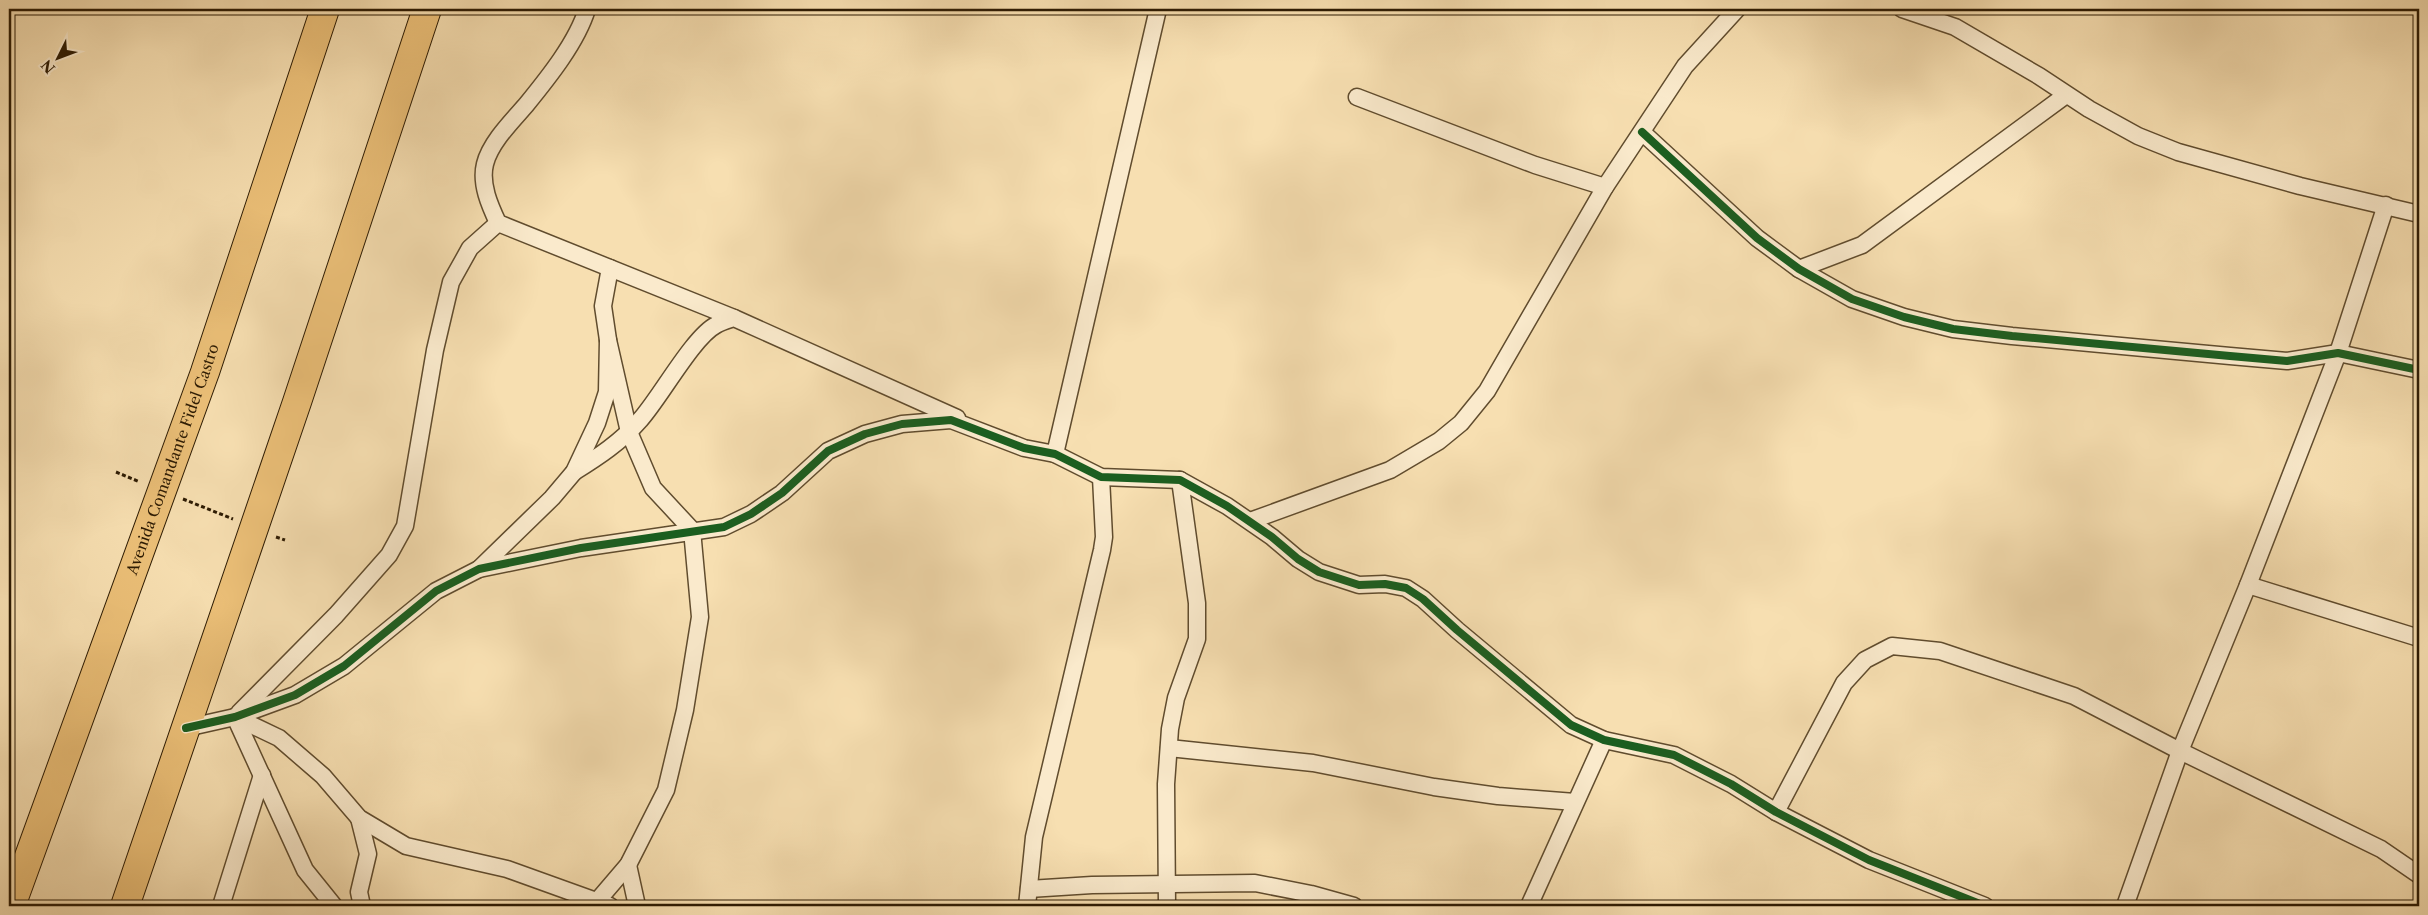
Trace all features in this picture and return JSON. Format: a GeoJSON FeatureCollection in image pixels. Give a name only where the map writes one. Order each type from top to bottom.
{"type":"FeatureCollection","features":[{"type":"Feature","properties":{"kind":"highway","name":"Avenida Comandante Fidel Castro"},"geometry":{"type":"LineString","coordinates":[[11,906],[205,372],[326,9]]}},
{"type":"Feature","properties":{"kind":"highway"},"geometry":{"type":"LineString","coordinates":[[125,906],[297,402],[427,9]]}},
{"type":"Feature","properties":{"kind":"street"},"geometry":{"type":"LineString","coordinates":[[587,9],[576,36],[532,98],[508,126],[485,165],[487,197],[498,223],[734,318],[1024,448]]}},
{"type":"Feature","properties":{"kind":"street"},"geometry":{"type":"LineString","coordinates":[[1055,454],[1158,9]]}},
{"type":"Feature","properties":{"kind":"street"},"geometry":{"type":"LineString","coordinates":[[1250,522],[1390,470],[1439,441],[1461,423],[1487,391],[1499,372],[1605,187],[1685,66],[1737,9]]}},
{"type":"Feature","properties":{"kind":"street"},"geometry":{"type":"LineString","coordinates":[[1902,9],[1955,27],[2039,76],[2066,95],[2138,136],[2178,152],[2300,186],[2419,214]]}},
{"type":"Feature","properties":{"kind":"street"},"geometry":{"type":"LineString","coordinates":[[1798,269],[1862,245],[2066,95]]}},
{"type":"Feature","properties":{"kind":"street"},"geometry":{"type":"LineString","coordinates":[[1357,97],[1535,165],[1605,187]]}},
{"type":"Feature","properties":{"kind":"street"},"geometry":{"type":"LineString","coordinates":[[1642,132],[1757,238],[1798,269],[1852,299],[1904,317],[1953,329],[2287,361],[2338,353],[2419,370]]}},
{"type":"Feature","properties":{"kind":"street"},"geometry":{"type":"LineString","coordinates":[[2125,906],[2180,750],[2248,585],[2338,353],[2386,205]]}},
{"type":"Feature","properties":{"kind":"street"},"geometry":{"type":"LineString","coordinates":[[235,717],[336,615],[389,555],[405,526],[435,350],[451,282],[470,248],[498,223]]}},
{"type":"Feature","properties":{"kind":"street"},"geometry":{"type":"LineString","coordinates":[[235,717],[280,738],[323,776],[359,818],[406,846],[507,869],[600,904],[628,865],[666,790],[685,710],[700,617],[692,530],[653,488],[629,432],[608,340],[603,306],[610,268]]}},
{"type":"Feature","properties":{"kind":"street"},"geometry":{"type":"LineString","coordinates":[[574,472],[609,450],[629,432],[659,398],[701,338],[715,325],[734,318]]}},
{"type":"Feature","properties":{"kind":"street"},"geometry":{"type":"LineString","coordinates":[[479,569],[552,498],[574,472],[604,407],[607,392],[608,340]]}},
{"type":"Feature","properties":{"kind":"street"},"geometry":{"type":"LineString","coordinates":[[186,728],[235,717],[295,695],[344,666],[436,591],[479,569],[581,548],[692,530],[724,527],[750,514],[782,493],[828,451],[865,434],[902,424],[951,420],[1024,448],[1055,454],[1101,477],[1180,480],[1227,506],[1298,559],[1319,572],[1359,585],[1385,584],[1406,588],[1438,611],[1457,630],[1571,725],[1604,740],[1674,755],[1714,775],[1776,812],[1869,860],[1985,906]]}},
{"type":"Feature","properties":{"kind":"street"},"geometry":{"type":"LineString","coordinates":[[1028,906],[1034,837],[1102,550],[1104,537],[1101,477]]}},
{"type":"Feature","properties":{"kind":"street"},"geometry":{"type":"LineString","coordinates":[[1167,906],[1166,792],[1169,748],[1176,698],[1197,639],[1197,603],[1180,480]]}},
{"type":"Feature","properties":{"kind":"street"},"geometry":{"type":"LineString","coordinates":[[2248,585],[2419,638]]}},
{"type":"Feature","properties":{"kind":"street"},"geometry":{"type":"LineString","coordinates":[[1776,812],[1844,683],[1865,660],[1892,646],[1940,651],[2074,696],[2381,849],[2419,875]]}},
{"type":"Feature","properties":{"kind":"street"},"geometry":{"type":"LineString","coordinates":[[235,717],[305,870],[334,906]]}},
{"type":"Feature","properties":{"kind":"street"},"geometry":{"type":"LineString","coordinates":[[1529,906],[1604,740]]}},
{"type":"Feature","properties":{"kind":"street"},"geometry":{"type":"LineString","coordinates":[[1169,748],[1313,763],[1434,787],[1498,796],[1575,802]]}},
{"type":"Feature","properties":{"kind":"street"},"geometry":{"type":"LineString","coordinates":[[221,906],[262,775]]}},
{"type":"Feature","properties":{"kind":"street"},"geometry":{"type":"LineString","coordinates":[[359,818],[368,854],[359,892],[362,906]]}},
{"type":"Feature","properties":{"kind":"street"},"geometry":{"type":"LineString","coordinates":[[628,865],[637,906]]}},
{"type":"Feature","properties":{"kind":"street"},"geometry":{"type":"LineString","coordinates":[[1029,889],[1092,885],[1255,882],[1311,894],[1354,906]]}},
{"type":"Feature","properties":{"kind":"path"},"geometry":{"type":"LineString","coordinates":[[116,472],[142,483]]}},
{"type":"Feature","properties":{"kind":"path"},"geometry":{"type":"LineString","coordinates":[[178,497],[240,522]]}},
{"type":"Feature","properties":{"kind":"path"},"geometry":{"type":"LineString","coordinates":[[267,533],[284,540]]}},
{"type":"Feature","properties":{"kind":"cycle path"},"geometry":{"type":"LineString","coordinates":[[1642,132],[1757,238],[1799,269],[1852,299],[1904,317],[1953,329],[2012,336],[2287,361],[2338,353],[2419,370]]}},
{"type":"Feature","properties":{"kind":"cycle path"},"geometry":{"type":"LineString","coordinates":[[186,728],[235,717],[295,695],[344,666],[436,591],[479,569],[581,548],[724,527],[751,514],[782,493],[828,451],[865,434],[902,424],[951,420],[1024,448],[1055,454],[1101,477],[1180,480],[1227,506],[1272,537],[1298,559],[1319,572],[1359,585],[1385,584],[1406,588],[1423,599],[1457,630],[1571,725],[1604,740],[1674,755],[1731,784],[1776,812],[1869,860],[1985,906]]}}]}
